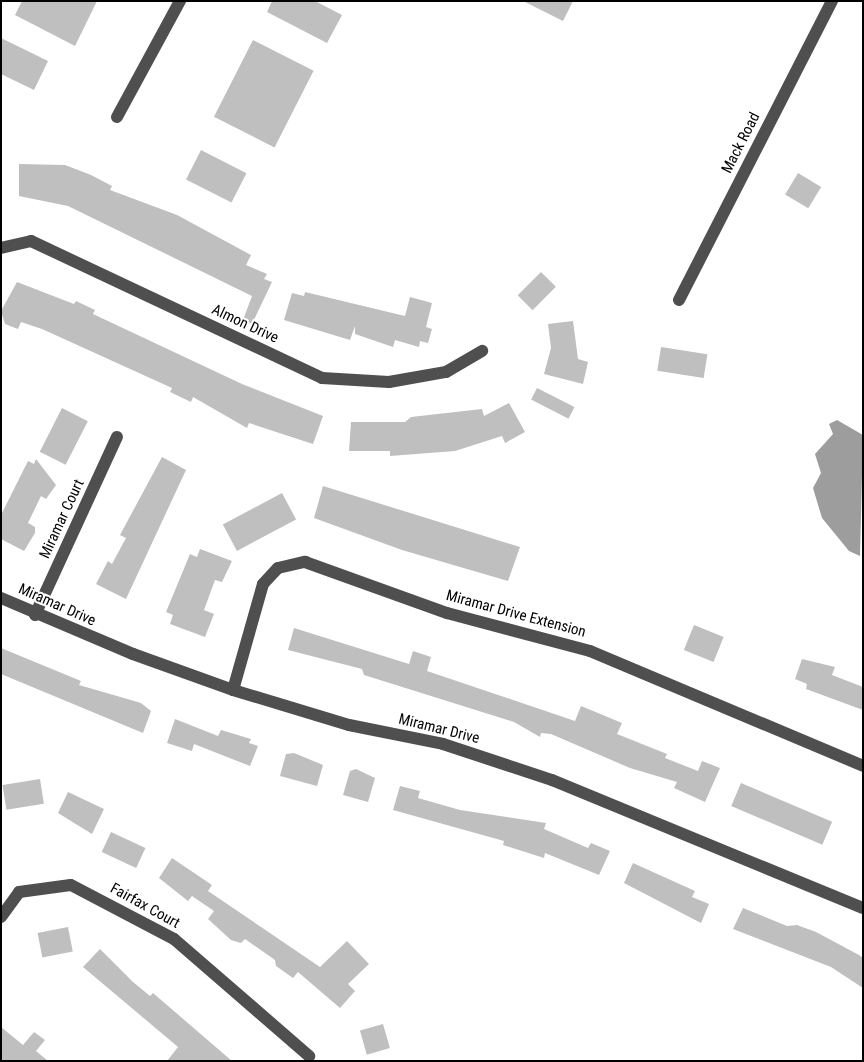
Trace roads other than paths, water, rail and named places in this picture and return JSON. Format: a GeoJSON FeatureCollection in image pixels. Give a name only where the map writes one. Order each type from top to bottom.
{"type":"FeatureCollection","features":[{"type":"Feature","properties":{"kind":"street"},"geometry":{"type":"LineString","coordinates":[[117,117],[180,1]]}},
{"type":"Feature","properties":{"kind":"street","name":"Mack Road"},"geometry":{"type":"LineString","coordinates":[[679,300],[832,1]]}},
{"type":"Feature","properties":{"kind":"street","name":"Almon Drive"},"geometry":{"type":"LineString","coordinates":[[1,248],[31,241],[322,378],[389,382],[446,372],[482,351]]}},
{"type":"Feature","properties":{"kind":"street","name":"Miramar Court"},"geometry":{"type":"LineString","coordinates":[[35,615],[117,437]]}},
{"type":"Feature","properties":{"kind":"street","name":"Miramar Drive Extension"},"geometry":{"type":"LineString","coordinates":[[233,690],[263,584],[278,568],[305,562],[447,613],[590,651],[863,766]]}},
{"type":"Feature","properties":{"kind":"street","name":"Miramar Drive"},"geometry":{"type":"LineString","coordinates":[[1,598],[35,615],[233,690],[349,725],[443,744],[552,780],[863,908]]}},
{"type":"Feature","properties":{"kind":"street","name":"Fairfax Court"},"geometry":{"type":"LineString","coordinates":[[1,917],[19,892],[71,885],[174,939],[309,1056]]}}]}
